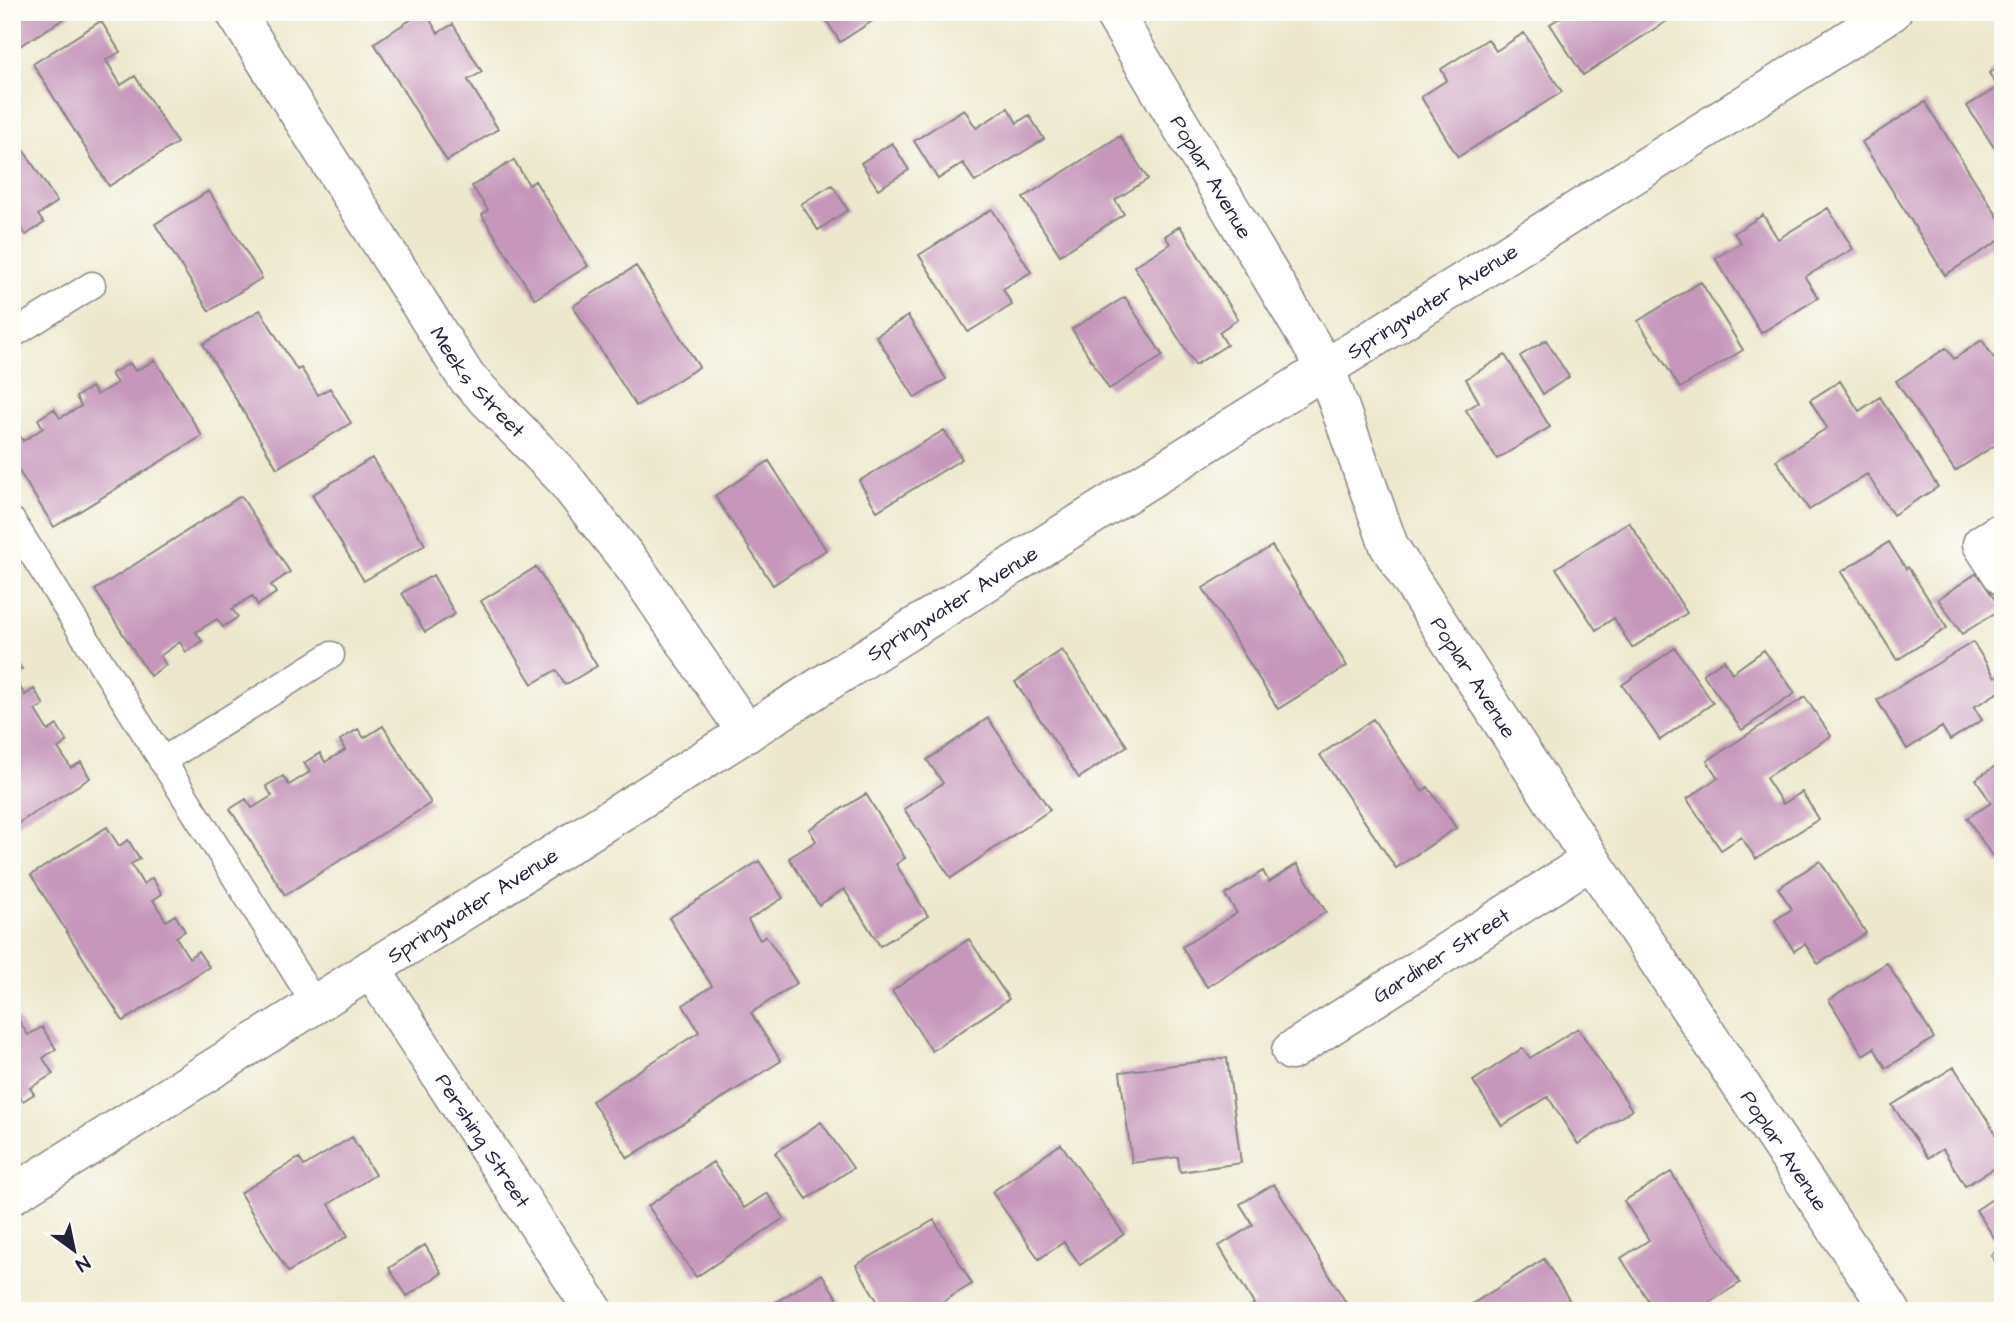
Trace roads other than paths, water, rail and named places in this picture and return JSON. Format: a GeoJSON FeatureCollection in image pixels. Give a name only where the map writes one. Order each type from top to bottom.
{"type":"FeatureCollection","features":[{"type":"Feature","properties":{"kind":"street","name":"Meeks Street"},"geometry":{"type":"LineString","coordinates":[[235,12],[466,377],[563,477],[629,561],[747,733]]}},
{"type":"Feature","properties":{"kind":"street","name":"Poplar Avenue"},"geometry":{"type":"LineString","coordinates":[[1113,12],[1326,369],[1389,545],[1591,860],[1891,1311]]}},
{"type":"Feature","properties":{"kind":"street","name":"Springwater Avenue"},"geometry":{"type":"LineString","coordinates":[[12,1195],[1892,12]]}},
{"type":"Feature","properties":{"kind":"street"},"geometry":{"type":"LineString","coordinates":[[2003,531],[1982,544],[2003,576]]}},
{"type":"Feature","properties":{"kind":"street","name":"Gardiner Street"},"geometry":{"type":"LineString","coordinates":[[1291,1051],[1591,860]]}},
{"type":"Feature","properties":{"kind":"street","name":"Pershing Street"},"geometry":{"type":"LineString","coordinates":[[371,969],[594,1311]]}},
{"type":"Feature","properties":{"kind":"lane"},"geometry":{"type":"LineString","coordinates":[[12,335],[92,285]]}},
{"type":"Feature","properties":{"kind":"lane"},"geometry":{"type":"LineString","coordinates":[[12,521],[315,1004]]}},
{"type":"Feature","properties":{"kind":"lane"},"geometry":{"type":"LineString","coordinates":[[162,761],[331,655]]}}]}
